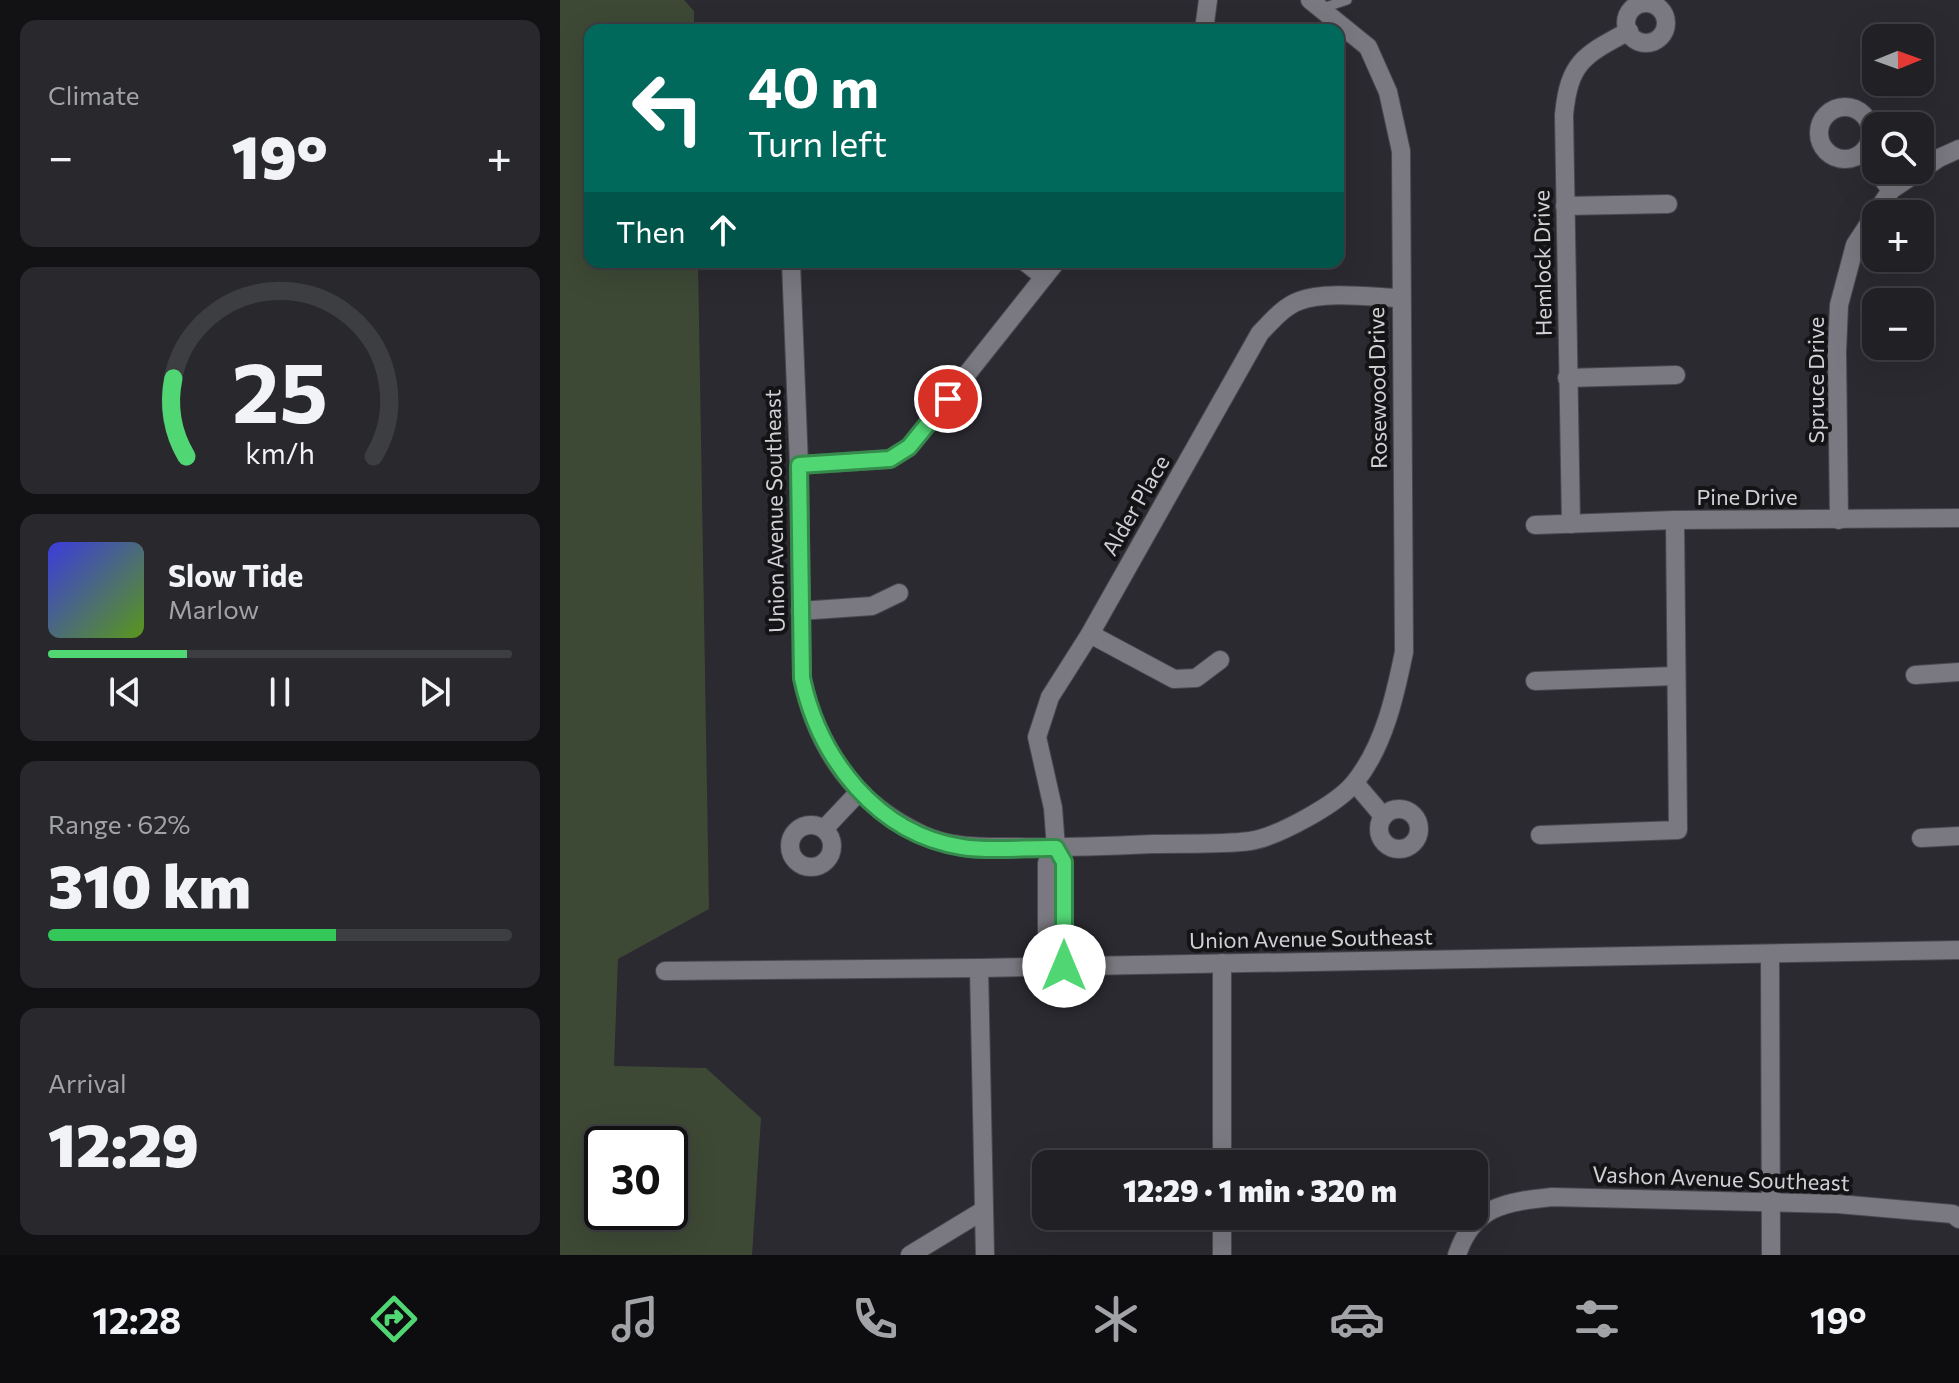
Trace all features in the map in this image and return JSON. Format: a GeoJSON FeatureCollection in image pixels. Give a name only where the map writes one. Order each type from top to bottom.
{"type":"FeatureCollection","features":[{"type":"Feature","properties":{"kind":"street"},"geometry":{"type":"LineString","coordinates":[[1205,24],[1208,0]]}},
{"type":"Feature","properties":{"kind":"street","name":"Rosewood Drive"},"geometry":{"type":"LineString","coordinates":[[1317,4],[1341,24]]}},
{"type":"Feature","properties":{"kind":"street","name":"Rosewood Drive"},"geometry":{"type":"LineString","coordinates":[[1344,27],[1368,47],[1388,92],[1401,151],[1404,652],[1394,701],[1355,783]]}},
{"type":"Feature","properties":{"kind":"street","name":"Hemlock Drive"},"geometry":{"type":"LineString","coordinates":[[1571,524],[1566,90],[1586,56],[1629,31]]}},
{"type":"Feature","properties":{"kind":"street","name":"Spruce Drive"},"geometry":{"type":"LineString","coordinates":[[1839,520],[1839,305],[1855,245],[1891,190],[1939,158],[1959,149]]}},
{"type":"Feature","properties":{"kind":"street"},"geometry":{"type":"LineString","coordinates":[[1886,184],[1891,190]]}},
{"type":"Feature","properties":{"kind":"street"},"geometry":{"type":"LineString","coordinates":[[1565,206],[1668,204]]}},
{"type":"Feature","properties":{"kind":"street","name":"Union Avenue Southeast"},"geometry":{"type":"LineString","coordinates":[[791,268],[799,465],[802,678],[809,710],[826,747],[858,793],[892,819],[915,831],[963,847],[1056,848],[1252,841],[1290,827],[1323,808],[1355,783]]}},
{"type":"Feature","properties":{"kind":"street"},"geometry":{"type":"LineString","coordinates":[[799,465],[890,459],[909,447],[1050,269]]}},
{"type":"Feature","properties":{"kind":"street","name":"Alder Place"},"geometry":{"type":"LineString","coordinates":[[1055,966],[1064,862],[1056,848],[1053,808],[1037,737],[1050,697],[1090,634],[1260,333],[1279,313],[1300,300],[1329,297],[1400,298]]}},
{"type":"Feature","properties":{"kind":"street"},"geometry":{"type":"LineString","coordinates":[[1567,378],[1676,375]]}},
{"type":"Feature","properties":{"kind":"street","name":"Pine Drive"},"geometry":{"type":"LineString","coordinates":[[1535,525],[1675,520],[1959,518]]}},
{"type":"Feature","properties":{"kind":"street"},"geometry":{"type":"LineString","coordinates":[[1540,835],[1678,830],[1675,520]]}},
{"type":"Feature","properties":{"kind":"street"},"geometry":{"type":"LineString","coordinates":[[800,611],[872,606],[899,593]]}},
{"type":"Feature","properties":{"kind":"street"},"geometry":{"type":"LineString","coordinates":[[1090,634],[1174,679],[1196,678],[1220,660]]}},
{"type":"Feature","properties":{"kind":"street"},"geometry":{"type":"LineString","coordinates":[[1915,675],[1959,672]]}},
{"type":"Feature","properties":{"kind":"street"},"geometry":{"type":"LineString","coordinates":[[1535,681],[1675,676]]}},
{"type":"Feature","properties":{"kind":"street"},"geometry":{"type":"LineString","coordinates":[[1355,783],[1383,816]]}},
{"type":"Feature","properties":{"kind":"street"},"geometry":{"type":"LineString","coordinates":[[824,829],[858,793]]}},
{"type":"Feature","properties":{"kind":"street"},"geometry":{"type":"LineString","coordinates":[[1921,838],[1959,836]]}},
{"type":"Feature","properties":{"kind":"street","name":"Union Avenue Southeast"},"geometry":{"type":"LineString","coordinates":[[665,971],[1959,950]]}},
{"type":"Feature","properties":{"kind":"street"},"geometry":{"type":"LineString","coordinates":[[1770,954],[1771,1255]]}},
{"type":"Feature","properties":{"kind":"street"},"geometry":{"type":"LineString","coordinates":[[1222,963],[1222,1150]]}},
{"type":"Feature","properties":{"kind":"street"},"geometry":{"type":"LineString","coordinates":[[979,968],[985,1255]]}},
{"type":"Feature","properties":{"kind":"street","name":"Vashon Avenue Southeast"},"geometry":{"type":"LineString","coordinates":[[1457,1255],[1465,1232],[1483,1213],[1511,1201],[1552,1197],[1771,1201],[1957,1210]]}},
{"type":"Feature","properties":{"kind":"street"},"geometry":{"type":"LineString","coordinates":[[910,1255],[984,1210]]}},
{"type":"Feature","properties":{"kind":"street"},"geometry":{"type":"LineString","coordinates":[[1222,1230],[1222,1255]]}},
{"type":"Feature","properties":{"kind":"lane"},"geometry":{"type":"LineString","coordinates":[[1317,4],[1347,0]]}},
{"type":"Feature","properties":{"kind":"green space"},"geometry":{"type":"Polygon","coordinates":[[[560,0],[684,0],[694,11],[694,24],[584,24],[584,268],[698,268],[709,909],[618,959],[614,1066],[706,1068],[761,1118],[752,1255],[560,1255],[560,0]]]}},
{"type":"Feature","properties":{"kind":"route"},"geometry":{"type":"LineString","coordinates":[[948,399],[909,447],[890,459],[799,465],[802,678],[809,710],[826,747],[858,793],[892,819],[926,837],[963,847],[1056,848],[1064,862],[1064,966]]}}]}
